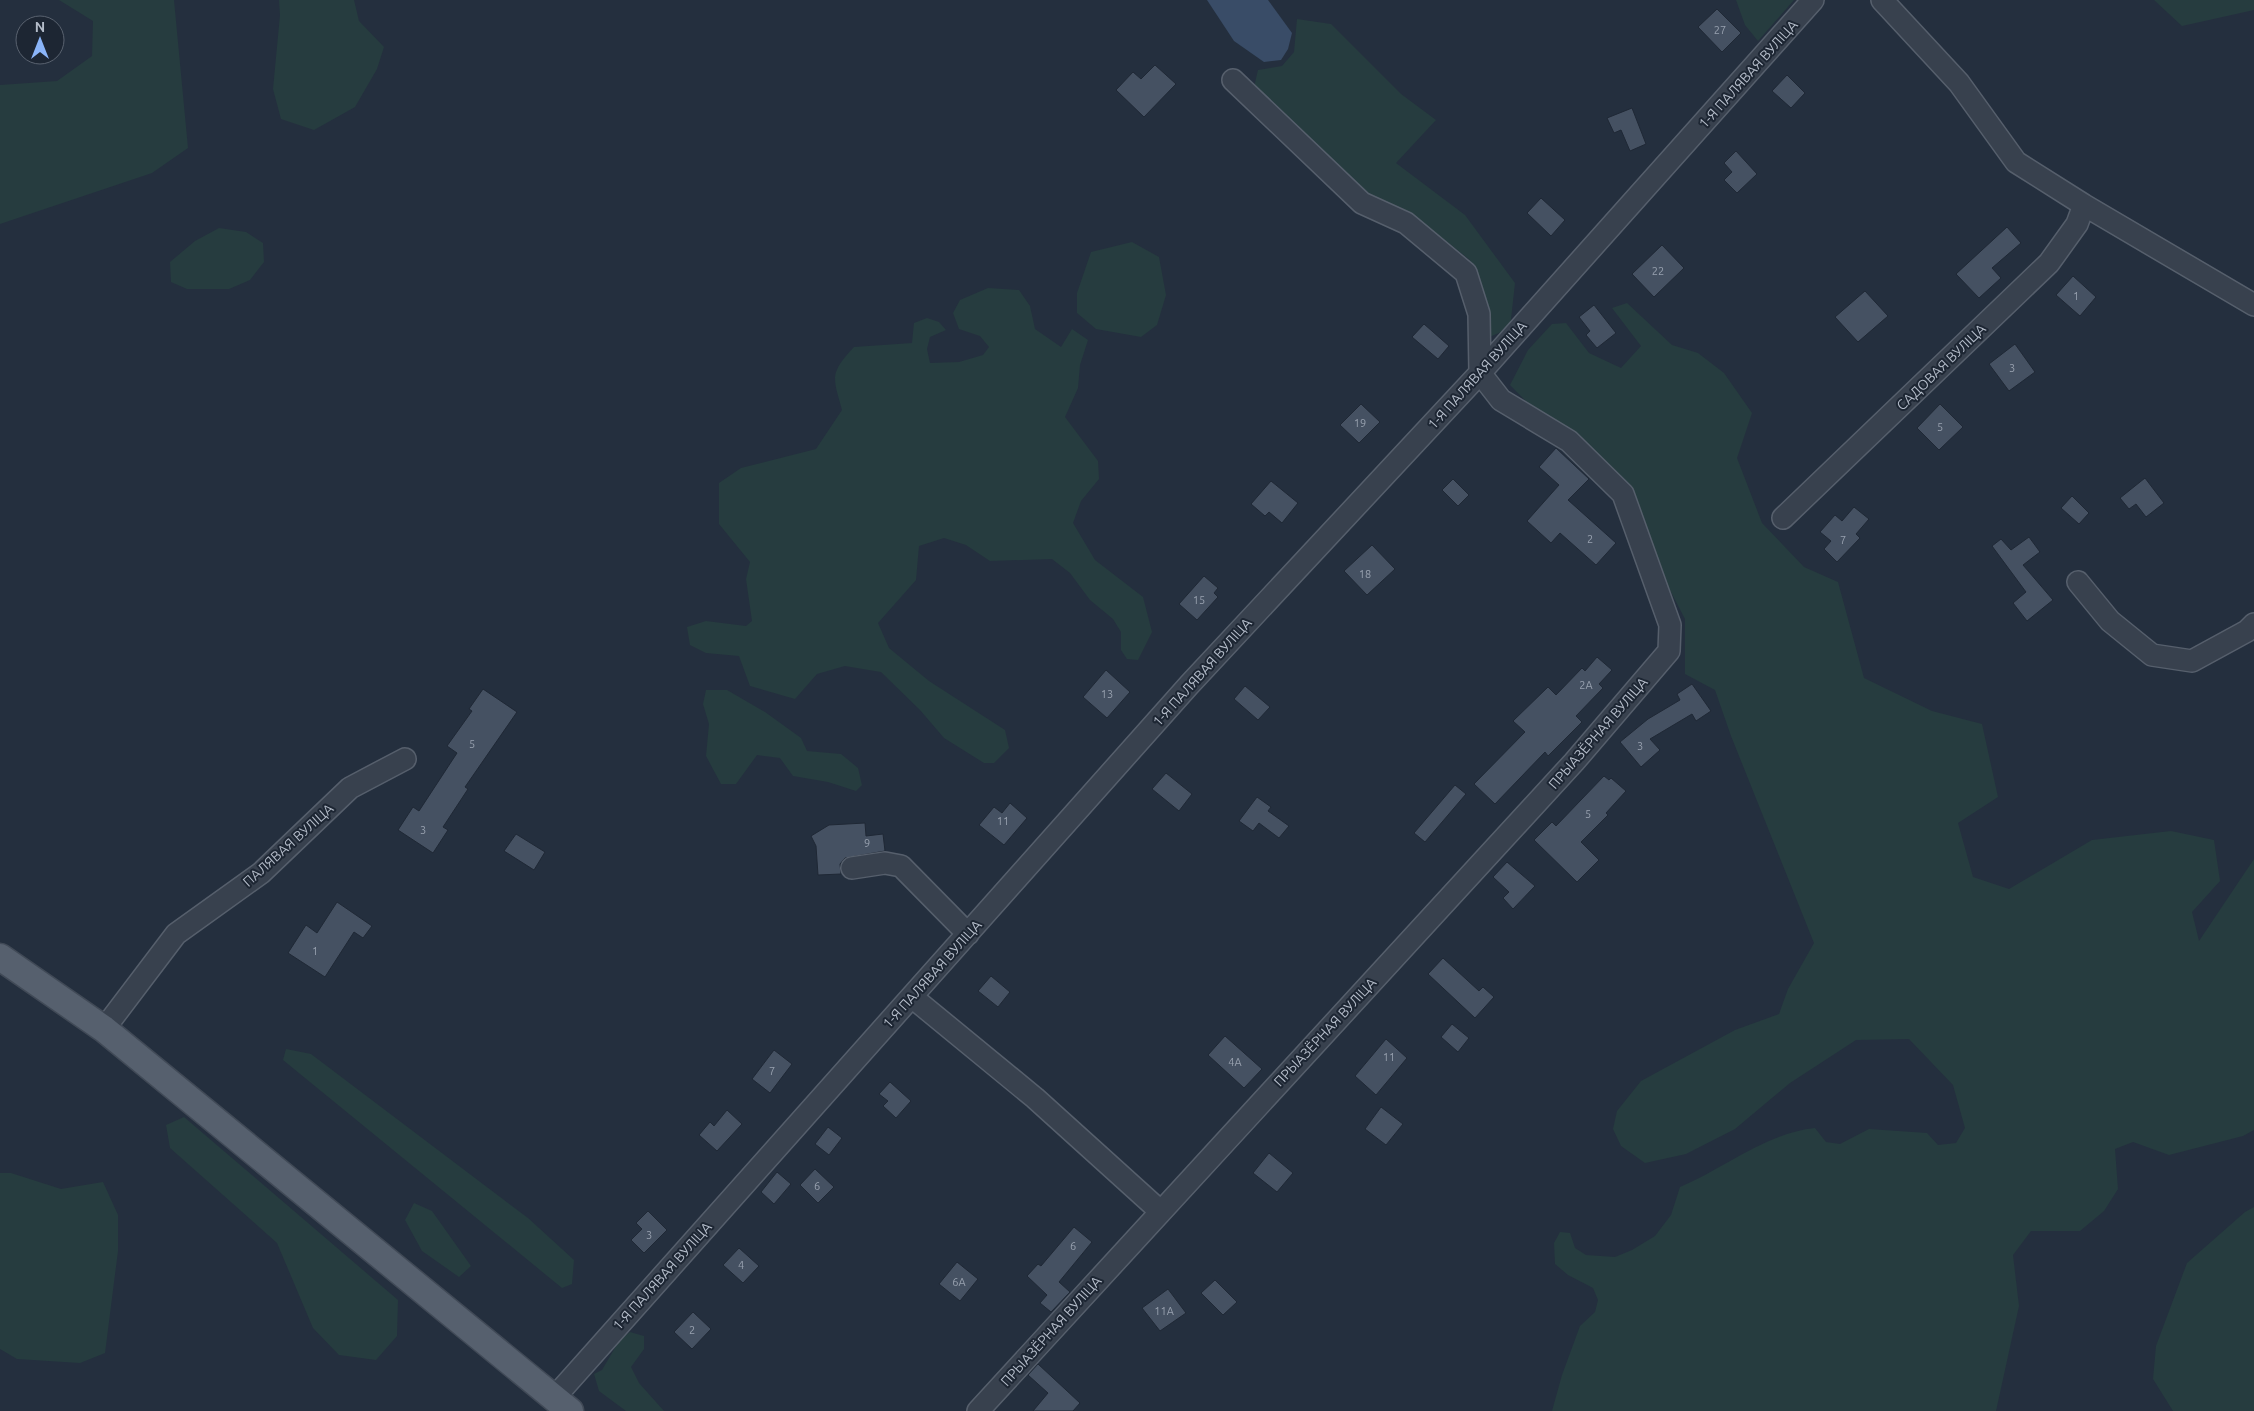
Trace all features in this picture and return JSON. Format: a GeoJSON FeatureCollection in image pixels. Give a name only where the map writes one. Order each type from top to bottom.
{"type":"FeatureCollection","features":[{"type":"Feature","properties":{"kind":"main road"},"geometry":{"type":"LineString","coordinates":[[0,957],[104,1029],[562,1404]]}},
{"type":"Feature","properties":{"kind":"street","name":"1-Я ПАЛЯВАЯ ВУЛІЦА"},"geometry":{"type":"LineString","coordinates":[[562,1404],[596,1349],[1189,685],[1480,372],[1814,0]]}},
{"type":"Feature","properties":{"kind":"street"},"geometry":{"type":"LineString","coordinates":[[1882,0],[1959,83],[2016,162],[2084,205],[2254,304]]}},
{"type":"Feature","properties":{"kind":"street"},"geometry":{"type":"LineString","coordinates":[[1233,80],[1362,203],[1406,223],[1466,273],[1479,314],[1480,372]]}},
{"type":"Feature","properties":{"kind":"street","name":"САДОВАЯ ВУЛІЦА"},"geometry":{"type":"LineString","coordinates":[[1783,518],[2049,263],[2077,224],[2084,205]]}},
{"type":"Feature","properties":{"kind":"street","name":"ПРЫАЗЁРНАЯ ВУЛІЦА"},"geometry":{"type":"LineString","coordinates":[[978,1411],[1574,762],[1669,651],[1670,625],[1623,494],[1569,442],[1501,400],[1480,372]]}},
{"type":"Feature","properties":{"kind":"street"},"geometry":{"type":"LineString","coordinates":[[2078,582],[2110,621],[2152,655],[2192,661],[2248,631],[2254,624]]}},
{"type":"Feature","properties":{"kind":"street","name":"ПАЛЯВАЯ ВУЛІЦА"},"geometry":{"type":"LineString","coordinates":[[104,1029],[176,934],[261,873],[350,788],[405,759]]}},
{"type":"Feature","properties":{"kind":"street"},"geometry":{"type":"LineString","coordinates":[[852,868],[885,863],[901,866],[968,934]]}},
{"type":"Feature","properties":{"kind":"street"},"geometry":{"type":"LineString","coordinates":[[912,997],[1035,1098],[1160,1211]]}},
{"type":"Feature","properties":{"kind":"green space"},"geometry":{"type":"Polygon","coordinates":[[[59,0],[174,0],[188,148],[152,173],[0,224],[0,85],[57,81],[92,56],[93,21],[59,0]]]}},
{"type":"Feature","properties":{"kind":"green space"},"geometry":{"type":"Polygon","coordinates":[[[279,0],[354,0],[359,21],[384,47],[377,69],[355,107],[314,130],[281,119],[273,89],[280,15],[279,0]]]}},
{"type":"Feature","properties":{"kind":"green space"},"geometry":{"type":"Polygon","coordinates":[[[1736,0],[1794,0],[1758,41],[1745,25],[1736,0]]]}},
{"type":"Feature","properties":{"kind":"green space"},"geometry":{"type":"Polygon","coordinates":[[[2154,0],[2254,0],[2254,10],[2182,26],[2154,0]]]}},
{"type":"Feature","properties":{"kind":"green space"},"geometry":{"type":"Polygon","coordinates":[[[1297,19],[1331,24],[1401,94],[1436,120],[1396,163],[1465,215],[1515,283],[1510,328],[1485,339],[1485,318],[1470,260],[1417,218],[1363,193],[1254,87],[1258,70],[1282,66],[1294,52],[1297,19]]]}},
{"type":"Feature","properties":{"kind":"green space"},"geometry":{"type":"Polygon","coordinates":[[[219,228],[246,232],[263,243],[264,262],[250,280],[229,289],[187,289],[171,282],[170,262],[195,241],[219,228]]]}},
{"type":"Feature","properties":{"kind":"green space"},"geometry":{"type":"Polygon","coordinates":[[[1132,242],[1159,257],[1166,295],[1157,325],[1141,337],[1096,329],[1077,313],[1077,293],[1091,252],[1132,242]]]}},
{"type":"Feature","properties":{"kind":"green space"},"geometry":{"type":"Polygon","coordinates":[[[988,288],[1019,290],[1030,306],[1035,329],[1061,347],[1072,329],[1088,340],[1080,365],[1078,388],[1065,417],[1098,461],[1099,479],[1081,501],[1073,523],[1095,560],[1143,597],[1152,632],[1138,660],[1127,659],[1121,650],[1121,632],[1113,619],[1090,600],[1070,573],[1052,559],[990,561],[966,545],[944,538],[919,546],[916,580],[878,623],[889,648],[929,681],[1005,730],[1009,748],[994,763],[984,763],[944,738],[920,710],[881,672],[845,666],[817,674],[795,699],[750,686],[739,656],[706,653],[690,645],[687,627],[706,621],[746,626],[752,621],[746,579],[750,562],[719,524],[719,483],[741,468],[816,449],[842,410],[835,376],[840,364],[854,347],[912,343],[914,323],[927,318],[939,322],[946,330],[930,337],[927,349],[930,363],[959,362],[983,355],[989,347],[980,336],[959,329],[953,313],[960,300],[988,288]]]}},
{"type":"Feature","properties":{"kind":"green space"},"geometry":{"type":"Polygon","coordinates":[[[1627,303],[1672,345],[1698,353],[1724,373],[1752,413],[1737,458],[1762,523],[1804,567],[1838,582],[1864,678],[1932,711],[1982,724],[1998,797],[1958,823],[1973,877],[2009,889],[2092,840],[2171,831],[2214,840],[2220,881],[2192,912],[2199,941],[2254,859],[2254,1130],[2243,1136],[2169,1155],[2133,1142],[2115,1149],[2118,1189],[2104,1211],[2080,1231],[2031,1231],[2013,1255],[2019,1306],[1996,1411],[1552,1411],[1562,1375],[1580,1326],[1595,1312],[1598,1300],[1593,1288],[1568,1275],[1555,1264],[1554,1243],[1560,1232],[1570,1233],[1575,1248],[1586,1255],[1615,1257],[1632,1250],[1655,1236],[1671,1215],[1680,1187],[1746,1152],[1797,1131],[1815,1128],[1826,1142],[1840,1144],[1869,1129],[1927,1133],[1938,1145],[1956,1143],[1965,1128],[1953,1085],[1909,1039],[1856,1040],[1790,1083],[1735,1129],[1686,1154],[1645,1163],[1621,1146],[1613,1129],[1617,1111],[1641,1081],[1735,1030],[1779,1014],[1788,989],[1814,943],[1731,736],[1715,690],[1685,674],[1685,619],[1623,500],[1510,385],[1528,350],[1552,324],[1566,323],[1589,353],[1621,368],[1641,346],[1612,308],[1627,303]]]}},
{"type":"Feature","properties":{"kind":"green space"},"geometry":{"type":"Polygon","coordinates":[[[706,690],[727,690],[765,712],[801,738],[807,751],[841,754],[858,768],[862,785],[856,791],[828,782],[793,776],[780,758],[757,755],[736,784],[721,784],[706,756],[709,724],[703,704],[706,690]]]}},
{"type":"Feature","properties":{"kind":"green space"},"geometry":{"type":"Polygon","coordinates":[[[286,1049],[311,1054],[528,1218],[574,1260],[572,1284],[562,1288],[283,1060],[286,1049]]]}},
{"type":"Feature","properties":{"kind":"green space"},"geometry":{"type":"Polygon","coordinates":[[[184,1117],[398,1300],[397,1336],[376,1360],[339,1355],[313,1328],[277,1243],[170,1148],[166,1125],[184,1117]]]}},
{"type":"Feature","properties":{"kind":"green space"},"geometry":{"type":"Polygon","coordinates":[[[0,1173],[11,1173],[61,1189],[103,1182],[118,1215],[118,1251],[105,1353],[80,1363],[17,1359],[0,1349],[0,1173]]]}},
{"type":"Feature","properties":{"kind":"green space"},"geometry":{"type":"Polygon","coordinates":[[[414,1203],[432,1211],[471,1266],[459,1277],[422,1251],[405,1220],[414,1203]]]}},
{"type":"Feature","properties":{"kind":"green space"},"geometry":{"type":"Polygon","coordinates":[[[2254,1207],[2254,1411],[2173,1411],[2153,1379],[2156,1346],[2187,1263],[2245,1212],[2254,1207]]]}},
{"type":"Feature","properties":{"kind":"green space"},"geometry":{"type":"Polygon","coordinates":[[[630,1332],[644,1336],[644,1349],[631,1367],[639,1383],[664,1411],[626,1411],[599,1391],[594,1374],[602,1370],[619,1341],[630,1332]]]}},
{"type":"Feature","properties":{"kind":"water"},"geometry":{"type":"Polygon","coordinates":[[[1207,0],[1268,0],[1292,33],[1288,49],[1281,60],[1264,62],[1234,41],[1207,0]]]}},
{"type":"Feature","properties":{"kind":"building"},"geometry":{"type":"Polygon","coordinates":[[[1717,9],[1741,33],[1722,52],[1698,27],[1717,9]]]}},
{"type":"Feature","properties":{"kind":"building"},"geometry":{"type":"Polygon","coordinates":[[[1155,65],[1176,84],[1144,117],[1116,90],[1133,72],[1141,79],[1155,65]]]}},
{"type":"Feature","properties":{"kind":"building"},"geometry":{"type":"Polygon","coordinates":[[[1787,75],[1805,93],[1791,108],[1772,91],[1787,75]]]}},
{"type":"Feature","properties":{"kind":"building"},"geometry":{"type":"Polygon","coordinates":[[[1632,108],[1646,144],[1630,151],[1621,130],[1614,133],[1607,118],[1632,108]]]}},
{"type":"Feature","properties":{"kind":"building"},"geometry":{"type":"Polygon","coordinates":[[[1736,151],[1757,174],[1737,193],[1724,180],[1732,172],[1724,163],[1736,151]]]}},
{"type":"Feature","properties":{"kind":"building"},"geometry":{"type":"Polygon","coordinates":[[[1541,198],[1565,220],[1551,236],[1527,213],[1541,198]]]}},
{"type":"Feature","properties":{"kind":"building"},"geometry":{"type":"Polygon","coordinates":[[[2007,227],[2021,243],[1992,268],[2001,278],[1979,298],[1956,274],[2007,227]]]}},
{"type":"Feature","properties":{"kind":"building"},"geometry":{"type":"Polygon","coordinates":[[[1662,245],[1684,268],[1654,297],[1632,274],[1662,245]]]}},
{"type":"Feature","properties":{"kind":"building"},"geometry":{"type":"Polygon","coordinates":[[[2073,276],[2096,297],[2080,316],[2056,295],[2073,276]]]}},
{"type":"Feature","properties":{"kind":"building"},"geometry":{"type":"Polygon","coordinates":[[[1865,291],[1888,316],[1858,342],[1835,317],[1865,291]]]}},
{"type":"Feature","properties":{"kind":"building"},"geometry":{"type":"Polygon","coordinates":[[[1594,305],[1616,333],[1597,348],[1586,335],[1590,331],[1579,317],[1594,305]]]}},
{"type":"Feature","properties":{"kind":"building"},"geometry":{"type":"Polygon","coordinates":[[[1424,324],[1449,346],[1438,359],[1412,337],[1424,324]]]}},
{"type":"Feature","properties":{"kind":"building"},"geometry":{"type":"Polygon","coordinates":[[[2015,344],[2035,372],[2009,391],[1989,364],[2015,344]]]}},
{"type":"Feature","properties":{"kind":"building"},"geometry":{"type":"Polygon","coordinates":[[[1361,404],[1380,422],[1359,443],[1340,425],[1361,404]]]}},
{"type":"Feature","properties":{"kind":"building"},"geometry":{"type":"Polygon","coordinates":[[[1940,404],[1963,427],[1939,450],[1917,428],[1940,404]]]}},
{"type":"Feature","properties":{"kind":"building"},"geometry":{"type":"Polygon","coordinates":[[[1556,448],[1589,479],[1568,500],[1616,543],[1596,565],[1560,533],[1551,543],[1527,521],[1559,485],[1539,467],[1556,448]]]}},
{"type":"Feature","properties":{"kind":"building"},"geometry":{"type":"Polygon","coordinates":[[[2145,478],[2164,503],[2146,517],[2136,504],[2129,509],[2120,498],[2145,478]]]}},
{"type":"Feature","properties":{"kind":"building"},"geometry":{"type":"Polygon","coordinates":[[[1453,479],[1469,495],[1458,506],[1442,490],[1453,479]]]}},
{"type":"Feature","properties":{"kind":"building"},"geometry":{"type":"Polygon","coordinates":[[[1271,481],[1298,503],[1282,523],[1269,512],[1265,516],[1251,504],[1271,481]]]}},
{"type":"Feature","properties":{"kind":"building"},"geometry":{"type":"Polygon","coordinates":[[[2072,496],[2089,513],[2079,524],[2061,508],[2072,496]]]}},
{"type":"Feature","properties":{"kind":"building"},"geometry":{"type":"Polygon","coordinates":[[[1854,507],[1869,519],[1856,534],[1860,538],[1837,562],[1824,549],[1831,541],[1820,532],[1835,515],[1842,521],[1854,507]]]}},
{"type":"Feature","properties":{"kind":"building"},"geometry":{"type":"Polygon","coordinates":[[[2029,537],[2040,552],[2023,565],[2053,600],[2027,621],[2013,603],[2026,592],[1992,546],[2001,539],[2011,550],[2029,537]]]}},
{"type":"Feature","properties":{"kind":"building"},"geometry":{"type":"Polygon","coordinates":[[[1372,545],[1395,569],[1367,595],[1344,571],[1372,545]]]}},
{"type":"Feature","properties":{"kind":"building"},"geometry":{"type":"Polygon","coordinates":[[[1204,576],[1218,588],[1214,593],[1218,597],[1197,620],[1179,604],[1204,576]]]}},
{"type":"Feature","properties":{"kind":"building"},"geometry":{"type":"Polygon","coordinates":[[[1597,657],[1612,670],[1599,684],[1603,688],[1576,716],[1582,722],[1548,756],[1545,752],[1495,804],[1474,784],[1525,732],[1513,721],[1548,687],[1556,695],[1582,668],[1585,671],[1597,657]]]}},
{"type":"Feature","properties":{"kind":"building"},"geometry":{"type":"Polygon","coordinates":[[[1106,670],[1130,692],[1107,718],[1083,697],[1106,670]]]}},
{"type":"Feature","properties":{"kind":"building"},"geometry":{"type":"Polygon","coordinates":[[[1692,684],[1711,711],[1696,721],[1692,714],[1650,739],[1660,750],[1641,767],[1620,742],[1648,719],[1680,700],[1677,694],[1692,684]]]}},
{"type":"Feature","properties":{"kind":"building"},"geometry":{"type":"Polygon","coordinates":[[[1245,686],[1270,707],[1258,720],[1234,699],[1245,686]]]}},
{"type":"Feature","properties":{"kind":"building"},"geometry":{"type":"Polygon","coordinates":[[[483,689],[517,712],[465,787],[468,789],[443,827],[448,830],[433,853],[398,830],[413,807],[419,811],[457,753],[447,746],[472,711],[469,709],[483,689]]]}},
{"type":"Feature","properties":{"kind":"building"},"geometry":{"type":"Polygon","coordinates":[[[1166,773],[1192,794],[1179,811],[1152,789],[1166,773]]]}},
{"type":"Feature","properties":{"kind":"building"},"geometry":{"type":"Polygon","coordinates":[[[1604,776],[1609,780],[1611,778],[1626,791],[1606,813],[1608,815],[1581,842],[1599,860],[1577,882],[1534,840],[1552,822],[1556,826],[1604,776]]]}},
{"type":"Feature","properties":{"kind":"building"},"geometry":{"type":"Polygon","coordinates":[[[1455,785],[1466,794],[1425,842],[1414,833],[1455,785]]]}},
{"type":"Feature","properties":{"kind":"building"},"geometry":{"type":"Polygon","coordinates":[[[1257,797],[1271,807],[1268,811],[1289,826],[1279,838],[1259,823],[1253,831],[1239,821],[1257,797]]]}},
{"type":"Feature","properties":{"kind":"building"},"geometry":{"type":"Polygon","coordinates":[[[1010,803],[1027,818],[1004,845],[979,825],[994,807],[1002,813],[1010,803]]]}},
{"type":"Feature","properties":{"kind":"building"},"geometry":{"type":"Polygon","coordinates":[[[865,823],[866,836],[883,834],[885,851],[845,858],[840,864],[841,874],[818,875],[816,846],[811,836],[829,825],[865,823]]]}},
{"type":"Feature","properties":{"kind":"building"},"geometry":{"type":"Polygon","coordinates":[[[516,834],[545,852],[534,870],[504,851],[516,834]]]}},
{"type":"Feature","properties":{"kind":"building"},"geometry":{"type":"Polygon","coordinates":[[[1507,862],[1535,886],[1513,909],[1503,898],[1509,892],[1493,877],[1507,862]]]}},
{"type":"Feature","properties":{"kind":"building"},"geometry":{"type":"Polygon","coordinates":[[[337,902],[372,926],[363,938],[354,932],[325,977],[288,953],[306,925],[317,933],[337,902]]]}},
{"type":"Feature","properties":{"kind":"building"},"geometry":{"type":"Polygon","coordinates":[[[1443,958],[1479,991],[1483,987],[1494,997],[1475,1018],[1428,974],[1443,958]]]}},
{"type":"Feature","properties":{"kind":"building"},"geometry":{"type":"Polygon","coordinates":[[[991,976],[1010,992],[998,1007],[978,991],[991,976]]]}},
{"type":"Feature","properties":{"kind":"building"},"geometry":{"type":"Polygon","coordinates":[[[1452,1024],[1469,1038],[1458,1052],[1441,1037],[1452,1024]]]}},
{"type":"Feature","properties":{"kind":"building"},"geometry":{"type":"Polygon","coordinates":[[[1225,1036],[1262,1069],[1244,1088],[1208,1055],[1225,1036]]]}},
{"type":"Feature","properties":{"kind":"building"},"geometry":{"type":"Polygon","coordinates":[[[1386,1039],[1407,1058],[1376,1095],[1355,1076],[1386,1039]]]}},
{"type":"Feature","properties":{"kind":"building"},"geometry":{"type":"Polygon","coordinates":[[[774,1050],[792,1064],[770,1093],[752,1079],[774,1050]]]}},
{"type":"Feature","properties":{"kind":"building"},"geometry":{"type":"Polygon","coordinates":[[[890,1082],[911,1101],[896,1118],[883,1106],[888,1101],[879,1094],[890,1082]]]}},
{"type":"Feature","properties":{"kind":"building"},"geometry":{"type":"Polygon","coordinates":[[[1381,1107],[1403,1124],[1386,1145],[1365,1129],[1381,1107]]]}},
{"type":"Feature","properties":{"kind":"building"},"geometry":{"type":"Polygon","coordinates":[[[727,1110],[742,1124],[717,1151],[699,1135],[710,1122],[714,1126],[727,1110]]]}},
{"type":"Feature","properties":{"kind":"building"},"geometry":{"type":"Polygon","coordinates":[[[828,1127],[842,1138],[829,1155],[815,1144],[828,1127]]]}},
{"type":"Feature","properties":{"kind":"building"},"geometry":{"type":"Polygon","coordinates":[[[1269,1153],[1293,1173],[1277,1192],[1253,1173],[1269,1153]]]}},
{"type":"Feature","properties":{"kind":"building"},"geometry":{"type":"Polygon","coordinates":[[[815,1169],[834,1187],[818,1203],[800,1185],[815,1169]]]}},
{"type":"Feature","properties":{"kind":"building"},"geometry":{"type":"Polygon","coordinates":[[[777,1172],[791,1184],[774,1204],[761,1192],[777,1172]]]}},
{"type":"Feature","properties":{"kind":"building"},"geometry":{"type":"Polygon","coordinates":[[[648,1211],[667,1230],[644,1253],[631,1240],[642,1229],[636,1223],[648,1211]]]}},
{"type":"Feature","properties":{"kind":"building"},"geometry":{"type":"Polygon","coordinates":[[[1074,1227],[1092,1242],[1059,1282],[1070,1292],[1051,1312],[1040,1303],[1047,1295],[1027,1276],[1038,1264],[1041,1266],[1074,1227]]]}},
{"type":"Feature","properties":{"kind":"building"},"geometry":{"type":"Polygon","coordinates":[[[739,1248],[759,1266],[743,1283],[723,1265],[739,1248]]]}},
{"type":"Feature","properties":{"kind":"building"},"geometry":{"type":"Polygon","coordinates":[[[957,1262],[978,1279],[960,1301],[939,1284],[957,1262]]]}},
{"type":"Feature","properties":{"kind":"building"},"geometry":{"type":"Polygon","coordinates":[[[1215,1280],[1237,1302],[1223,1315],[1201,1293],[1215,1280]]]}},
{"type":"Feature","properties":{"kind":"building"},"geometry":{"type":"Polygon","coordinates":[[[1168,1289],[1186,1313],[1160,1331],[1142,1308],[1168,1289]]]}},
{"type":"Feature","properties":{"kind":"building"},"geometry":{"type":"Polygon","coordinates":[[[693,1312],[711,1329],[692,1349],[674,1332],[693,1312]]]}},
{"type":"Feature","properties":{"kind":"building"},"geometry":{"type":"Polygon","coordinates":[[[1038,1364],[1080,1403],[1073,1411],[1033,1411],[1048,1393],[1028,1375],[1038,1364]]]}}]}
